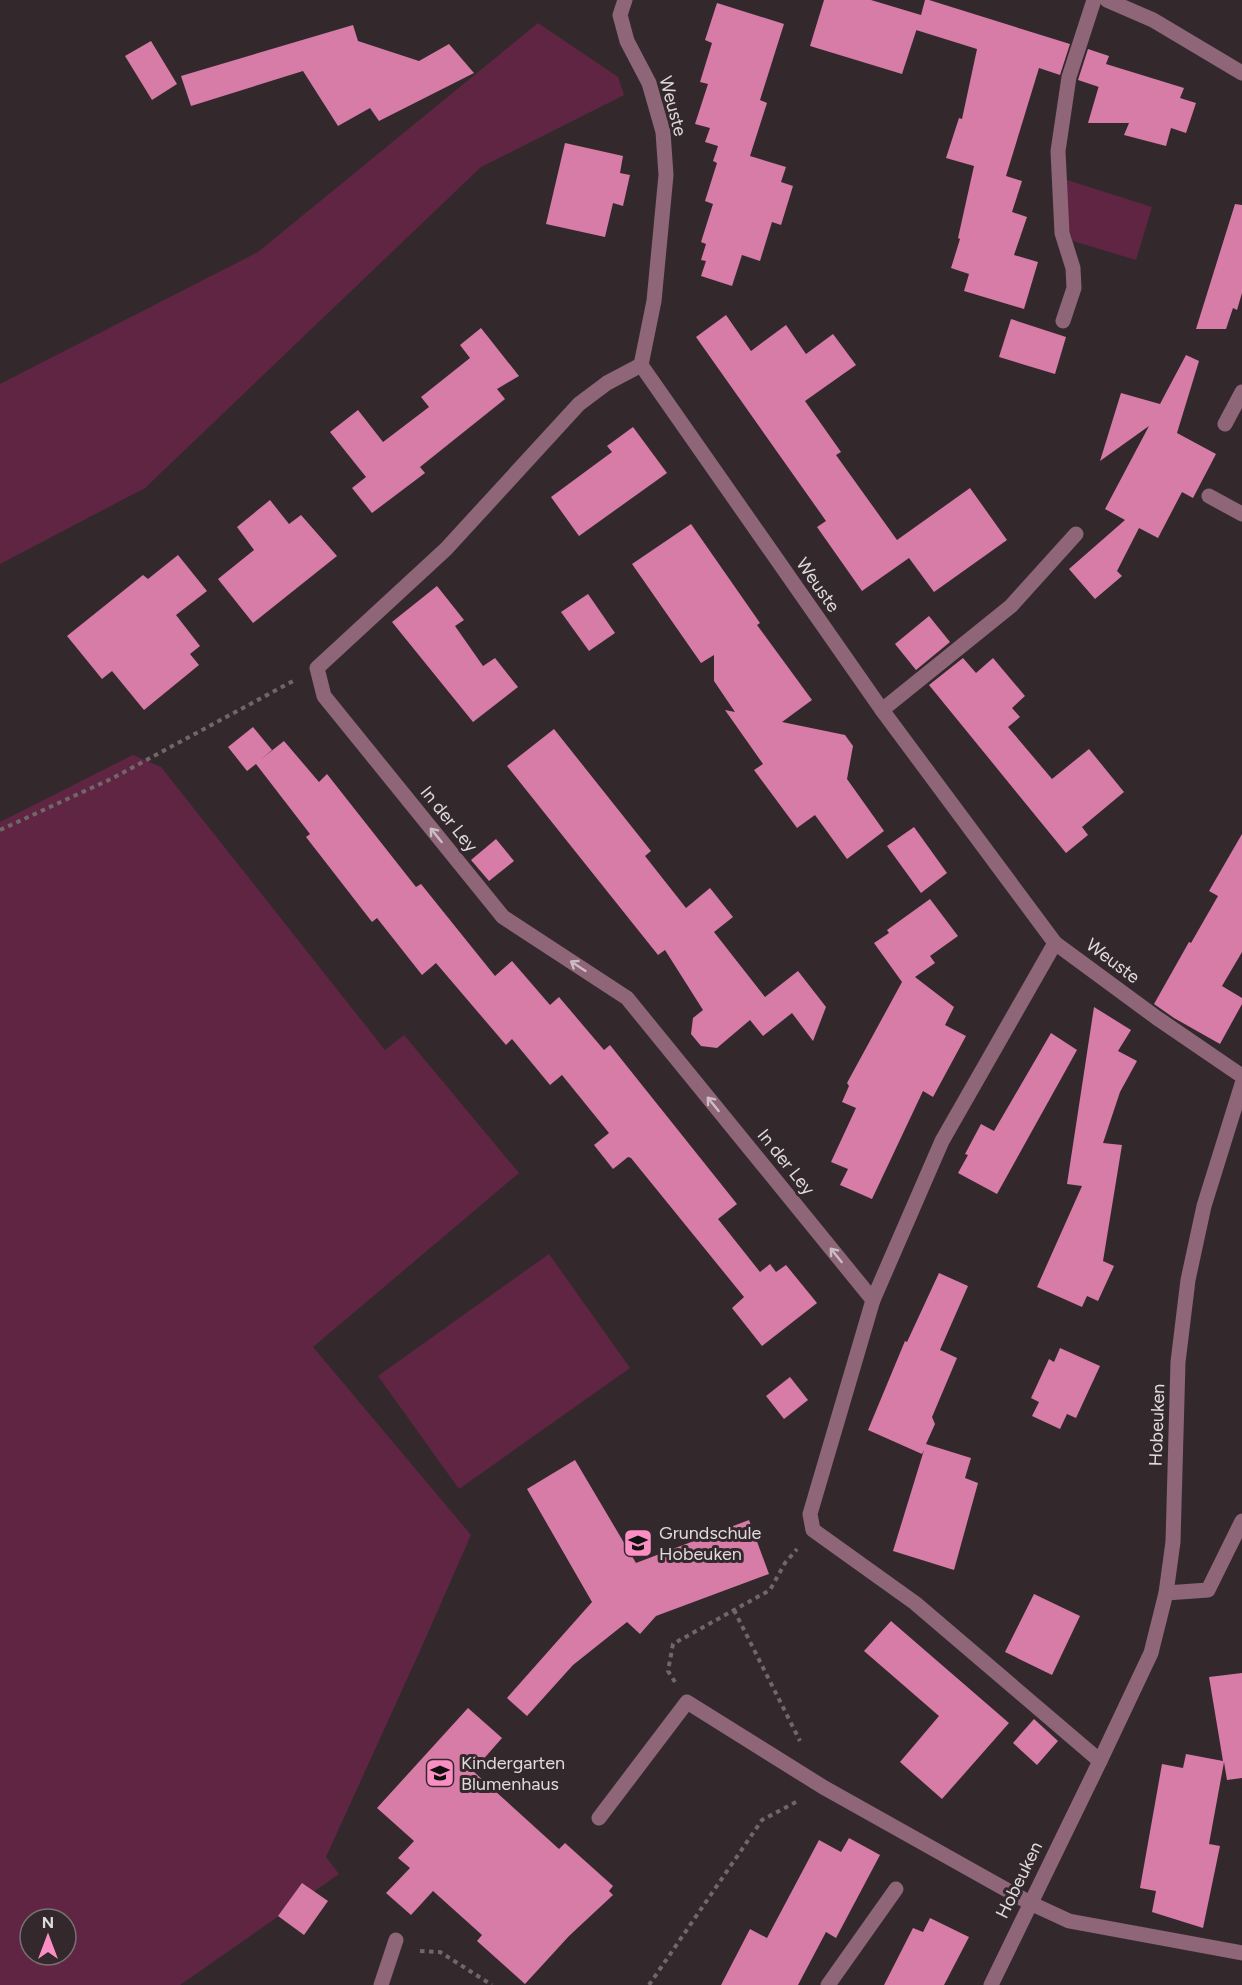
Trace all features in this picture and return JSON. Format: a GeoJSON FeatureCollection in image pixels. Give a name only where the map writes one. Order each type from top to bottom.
{"type":"FeatureCollection","features":[{"type":"Feature","properties":{"kind":"street","name":"Weuste"},"geometry":{"type":"LineString","coordinates":[[625,0],[620,15],[627,41],[649,83],[663,132],[666,175],[654,301],[641,366],[882,711],[1055,943],[1157,1018],[1242,1076]]}},
{"type":"Feature","properties":{"kind":"street"},"geometry":{"type":"LineString","coordinates":[[1063,321],[1074,288],[1073,268],[1062,232],[1058,151],[1069,77],[1094,0]]}},
{"type":"Feature","properties":{"kind":"street"},"geometry":{"type":"LineString","coordinates":[[1107,0],[1153,21],[1242,73]]}},
{"type":"Feature","properties":{"kind":"street"},"geometry":{"type":"LineString","coordinates":[[317,668],[446,549],[579,404],[607,383],[641,366]]}},
{"type":"Feature","properties":{"kind":"street"},"geometry":{"type":"LineString","coordinates":[[1225,424],[1242,392]]}},
{"type":"Feature","properties":{"kind":"street"},"geometry":{"type":"LineString","coordinates":[[1209,496],[1242,514]]}},
{"type":"Feature","properties":{"kind":"street"},"geometry":{"type":"LineString","coordinates":[[882,711],[1011,606],[1076,534]]}},
{"type":"Feature","properties":{"kind":"street","name":"In der Ley"},"geometry":{"type":"LineString","coordinates":[[317,668],[324,696],[503,917],[627,998],[873,1300]]}},
{"type":"Feature","properties":{"kind":"street"},"geometry":{"type":"LineString","coordinates":[[1055,943],[942,1141],[873,1300],[810,1514],[813,1530],[915,1603],[1100,1761]]}},
{"type":"Feature","properties":{"kind":"street","name":"Hobeuken"},"geometry":{"type":"LineString","coordinates":[[991,1985],[1151,1653],[1167,1593],[1173,1542],[1179,1362],[1188,1280],[1204,1206],[1242,1084]]}},
{"type":"Feature","properties":{"kind":"street"},"geometry":{"type":"LineString","coordinates":[[1167,1593],[1208,1590],[1242,1521]]}},
{"type":"Feature","properties":{"kind":"street"},"geometry":{"type":"LineString","coordinates":[[599,1818],[687,1702],[823,1787],[1030,1903],[1069,1921],[1242,1953]]}},
{"type":"Feature","properties":{"kind":"street"},"geometry":{"type":"LineString","coordinates":[[828,1985],[896,1889]]}},
{"type":"Feature","properties":{"kind":"street"},"geometry":{"type":"LineString","coordinates":[[381,1985],[394,1946]]}},
{"type":"Feature","properties":{"kind":"path"},"geometry":{"type":"LineString","coordinates":[[0,830],[113,778],[317,668]]}},
{"type":"Feature","properties":{"kind":"path"},"geometry":{"type":"LineString","coordinates":[[687,1702],[669,1671],[673,1644],[770,1590],[785,1563],[798,1548]]}},
{"type":"Feature","properties":{"kind":"path"},"geometry":{"type":"LineString","coordinates":[[734,1610],[802,1746]]}},
{"type":"Feature","properties":{"kind":"path"},"geometry":{"type":"LineString","coordinates":[[648,1985],[762,1820],[823,1787]]}},
{"type":"Feature","properties":{"kind":"path"},"geometry":{"type":"LineString","coordinates":[[394,1946],[440,1952],[492,1985]]}},
{"type":"Feature","properties":{"kind":"shaded area"},"geometry":{"type":"Polygon","coordinates":[[[538,23],[618,77],[624,95],[481,167],[145,488],[0,564],[0,384],[258,252],[538,23]]]}},
{"type":"Feature","properties":{"kind":"shaded area"},"geometry":{"type":"Polygon","coordinates":[[[1067,180],[1152,207],[1136,260],[1073,241],[1066,221],[1067,180]]]}},
{"type":"Feature","properties":{"kind":"shaded area"},"geometry":{"type":"Polygon","coordinates":[[[133,755],[161,767],[385,1050],[404,1035],[519,1173],[313,1347],[471,1535],[326,1857],[339,1874],[180,1985],[0,1985],[0,822],[133,755]]]}},
{"type":"Feature","properties":{"kind":"shaded area"},"geometry":{"type":"Polygon","coordinates":[[[549,1254],[630,1368],[459,1489],[378,1376],[549,1254]]]}},
{"type":"Feature","properties":{"kind":"building"},"geometry":{"type":"Polygon","coordinates":[[[824,0],[871,0],[921,15],[925,0],[929,0],[1070,44],[1060,75],[1039,68],[1006,176],[1022,181],[1012,212],[1027,217],[1014,255],[1038,262],[1024,309],[964,291],[969,274],[951,268],[960,239],[958,238],[974,166],[946,158],[959,118],[962,119],[977,49],[916,30],[902,74],[810,46],[824,0]]]}},
{"type":"Feature","properties":{"kind":"building"},"geometry":{"type":"Polygon","coordinates":[[[717,3],[784,24],[760,100],[767,103],[750,156],[786,167],[781,182],[793,186],[781,225],[772,222],[760,261],[742,255],[732,286],[701,276],[706,261],[701,260],[706,244],[701,242],[713,204],[705,201],[717,163],[713,161],[718,146],[705,142],[710,128],[695,124],[708,84],[700,82],[712,43],[705,40],[717,3]]]}},
{"type":"Feature","properties":{"kind":"building"},"geometry":{"type":"Polygon","coordinates":[[[353,25],[358,41],[419,61],[449,44],[474,73],[379,121],[370,108],[338,126],[303,71],[191,106],[181,76],[353,25]]]}},
{"type":"Feature","properties":{"kind":"building"},"geometry":{"type":"Polygon","coordinates":[[[151,41],[177,84],[152,100],[125,56],[151,41]]]}},
{"type":"Feature","properties":{"kind":"building"},"geometry":{"type":"Polygon","coordinates":[[[1088,49],[1109,56],[1106,64],[1184,88],[1180,98],[1196,103],[1186,133],[1171,128],[1166,146],[1124,135],[1129,123],[1088,123],[1099,87],[1078,80],[1088,49]]]}},
{"type":"Feature","properties":{"kind":"building"},"geometry":{"type":"Polygon","coordinates":[[[565,143],[623,156],[620,173],[630,175],[623,206],[613,203],[605,237],[546,224],[565,143]]]}},
{"type":"Feature","properties":{"kind":"building"},"geometry":{"type":"Polygon","coordinates":[[[1235,204],[1242,205],[1242,293],[1237,310],[1233,308],[1226,329],[1196,329],[1235,204]]]}},
{"type":"Feature","properties":{"kind":"building"},"geometry":{"type":"Polygon","coordinates":[[[726,315],[751,351],[786,325],[806,354],[833,334],[856,365],[805,401],[841,452],[836,455],[897,540],[970,488],[1007,540],[934,592],[909,558],[862,591],[817,527],[826,521],[696,337],[726,315]]]}},
{"type":"Feature","properties":{"kind":"building"},"geometry":{"type":"Polygon","coordinates":[[[1011,319],[1066,337],[1055,374],[999,357],[1011,319]]]}},
{"type":"Feature","properties":{"kind":"building"},"geometry":{"type":"Polygon","coordinates":[[[481,328],[519,376],[497,389],[505,399],[420,467],[425,473],[372,513],[352,488],[366,477],[330,432],[358,410],[383,442],[429,407],[421,397],[470,358],[460,345],[481,328]]]}},
{"type":"Feature","properties":{"kind":"building"},"geometry":{"type":"Polygon","coordinates":[[[1186,355],[1199,361],[1177,433],[1216,454],[1193,498],[1182,492],[1158,538],[1139,528],[1117,571],[1122,576],[1095,599],[1069,569],[1125,520],[1105,509],[1149,426],[1100,461],[1121,393],[1160,404],[1186,355]]]}},
{"type":"Feature","properties":{"kind":"building"},"geometry":{"type":"Polygon","coordinates":[[[633,427],[667,473],[579,536],[551,497],[612,452],[607,446],[633,427]]]}},
{"type":"Feature","properties":{"kind":"building"},"geometry":{"type":"Polygon","coordinates":[[[270,500],[289,524],[301,515],[337,556],[253,623],[218,579],[254,550],[237,527],[270,500]]]}},
{"type":"Feature","properties":{"kind":"building"},"geometry":{"type":"Polygon","coordinates":[[[691,524],[760,623],[757,625],[812,700],[782,722],[845,735],[853,746],[847,779],[884,831],[847,859],[815,815],[797,828],[754,770],[763,764],[725,710],[735,712],[714,681],[714,655],[701,663],[632,564],[691,524]]]}},
{"type":"Feature","properties":{"kind":"building"},"geometry":{"type":"Polygon","coordinates":[[[178,555],[207,591],[176,615],[200,646],[190,654],[199,665],[144,710],[112,671],[102,679],[67,636],[143,575],[148,579],[178,555]]]}},
{"type":"Feature","properties":{"kind":"building"},"geometry":{"type":"Polygon","coordinates":[[[437,586],[464,620],[455,626],[483,666],[495,658],[518,687],[473,722],[392,622],[437,586]]]}},
{"type":"Feature","properties":{"kind":"building"},"geometry":{"type":"Polygon","coordinates":[[[588,594],[615,633],[589,651],[561,612],[588,594]]]}},
{"type":"Feature","properties":{"kind":"building"},"geometry":{"type":"Polygon","coordinates":[[[929,616],[950,642],[916,670],[895,644],[929,616]]]}},
{"type":"Feature","properties":{"kind":"building"},"geometry":{"type":"Polygon","coordinates":[[[963,658],[976,673],[993,658],[1025,696],[1012,708],[1020,717],[1008,727],[1052,779],[1089,749],[1124,792],[1082,827],[1088,835],[1066,853],[929,685],[963,658]]]}},
{"type":"Feature","properties":{"kind":"building"},"geometry":{"type":"Polygon","coordinates":[[[253,727],[272,750],[260,760],[284,741],[319,782],[327,774],[416,887],[421,884],[495,976],[512,961],[550,1005],[559,997],[604,1050],[610,1045],[737,1204],[718,1219],[760,1272],[770,1264],[776,1272],[786,1265],[817,1303],[762,1346],[732,1308],[744,1297],[631,1158],[628,1157],[613,1169],[594,1145],[609,1133],[562,1075],[550,1085],[512,1039],[506,1045],[436,963],[422,975],[377,918],[372,922],[306,837],[310,834],[256,764],[247,771],[228,747],[253,727]]]}},
{"type":"Feature","properties":{"kind":"building"},"geometry":{"type":"Polygon","coordinates":[[[554,729],[651,851],[645,856],[686,908],[710,888],[733,917],[714,932],[765,997],[798,971],[826,1007],[813,1041],[792,1013],[763,1036],[750,1020],[717,1048],[701,1046],[691,1034],[693,1018],[703,1010],[665,950],[658,955],[507,766],[554,729]]]}},
{"type":"Feature","properties":{"kind":"building"},"geometry":{"type":"Polygon","coordinates":[[[914,827],[947,873],[921,893],[887,846],[914,827]]]}},
{"type":"Feature","properties":{"kind":"building"},"geometry":{"type":"Polygon","coordinates":[[[1242,834],[1242,952],[1222,986],[1242,998],[1242,1004],[1220,1044],[1154,1004],[1218,896],[1209,891],[1242,834]]]}},
{"type":"Feature","properties":{"kind":"building"},"geometry":{"type":"Polygon","coordinates":[[[496,839],[514,861],[489,881],[471,860],[496,839]]]}},
{"type":"Feature","properties":{"kind":"building"},"geometry":{"type":"Polygon","coordinates":[[[930,899],[958,936],[930,956],[935,963],[915,977],[954,1007],[945,1025],[966,1036],[933,1097],[923,1091],[872,1199],[840,1185],[848,1169],[831,1162],[856,1108],[842,1102],[849,1086],[847,1083],[902,982],[874,943],[889,933],[887,930],[930,899]]]}},
{"type":"Feature","properties":{"kind":"building"},"geometry":{"type":"Polygon","coordinates":[[[1094,1007],[1131,1030],[1118,1051],[1137,1061],[1120,1092],[1103,1143],[1122,1145],[1103,1261],[1114,1266],[1098,1301],[1087,1296],[1082,1307],[1037,1287],[1082,1186],[1067,1184],[1094,1007]]]}},
{"type":"Feature","properties":{"kind":"building"},"geometry":{"type":"Polygon","coordinates":[[[1051,1033],[1077,1050],[997,1194],[958,1173],[981,1124],[994,1131],[1051,1033]]]}},
{"type":"Feature","properties":{"kind":"building"},"geometry":{"type":"Polygon","coordinates":[[[939,1273],[968,1286],[940,1350],[957,1358],[932,1417],[935,1424],[926,1444],[971,1458],[965,1478],[978,1483],[954,1570],[893,1551],[924,1450],[922,1454],[868,1430],[905,1341],[907,1342],[939,1273]]]}},
{"type":"Feature","properties":{"kind":"building"},"geometry":{"type":"Polygon","coordinates":[[[1060,1348],[1100,1366],[1076,1418],[1067,1414],[1060,1429],[1032,1416],[1039,1402],[1031,1398],[1049,1359],[1054,1362],[1060,1348]]]}},
{"type":"Feature","properties":{"kind":"building"},"geometry":{"type":"Polygon","coordinates":[[[790,1377],[808,1400],[784,1419],[766,1396],[790,1377]]]}},
{"type":"Feature","properties":{"kind":"building"},"geometry":{"type":"Polygon","coordinates":[[[575,1460],[636,1563],[749,1520],[769,1574],[656,1616],[640,1634],[627,1622],[573,1665],[527,1716],[507,1698],[592,1602],[527,1489],[575,1460]]]}},
{"type":"Feature","properties":{"kind":"building"},"geometry":{"type":"Polygon","coordinates":[[[1034,1594],[1080,1616],[1052,1675],[1005,1652],[1034,1594]]]}},
{"type":"Feature","properties":{"kind":"building"},"geometry":{"type":"Polygon","coordinates":[[[891,1621],[1009,1723],[942,1799],[900,1762],[939,1716],[864,1651],[891,1621]]]}},
{"type":"Feature","properties":{"kind":"building"},"geometry":{"type":"Polygon","coordinates":[[[1242,1673],[1242,1778],[1227,1780],[1224,1762],[1209,1844],[1220,1846],[1203,1928],[1152,1912],[1156,1891],[1140,1888],[1162,1764],[1183,1768],[1186,1754],[1223,1761],[1209,1677],[1242,1673]]]}},
{"type":"Feature","properties":{"kind":"building"},"geometry":{"type":"Polygon","coordinates":[[[468,1708],[502,1738],[473,1771],[559,1849],[565,1843],[613,1886],[609,1891],[613,1895],[569,1936],[525,1984],[477,1941],[482,1935],[433,1891],[411,1915],[386,1893],[410,1868],[398,1858],[414,1841],[377,1808],[468,1708]]]}},
{"type":"Feature","properties":{"kind":"building"},"geometry":{"type":"Polygon","coordinates":[[[1034,1719],[1058,1741],[1037,1765],[1013,1743],[1034,1719]]]}},
{"type":"Feature","properties":{"kind":"building"},"geometry":{"type":"Polygon","coordinates":[[[849,1838],[880,1855],[836,1938],[826,1932],[798,1985],[721,1985],[750,1929],[767,1938],[819,1840],[841,1852],[849,1838]]]}},
{"type":"Feature","properties":{"kind":"building"},"geometry":{"type":"Polygon","coordinates":[[[302,1883],[328,1901],[304,1935],[278,1916],[302,1883]]]}},
{"type":"Feature","properties":{"kind":"building"},"geometry":{"type":"Polygon","coordinates":[[[930,1918],[969,1937],[944,1985],[884,1985],[913,1928],[923,1932],[930,1918]]]}},
{"type":"Feature","properties":{"kind":"place","name":"Grundschule Hobeuken"},"geometry":{"type":"Point","coordinates":[638,1543]}},
{"type":"Feature","properties":{"kind":"place","name":"Kindergarten Blumenhaus"},"geometry":{"type":"Point","coordinates":[440,1773]}}]}
